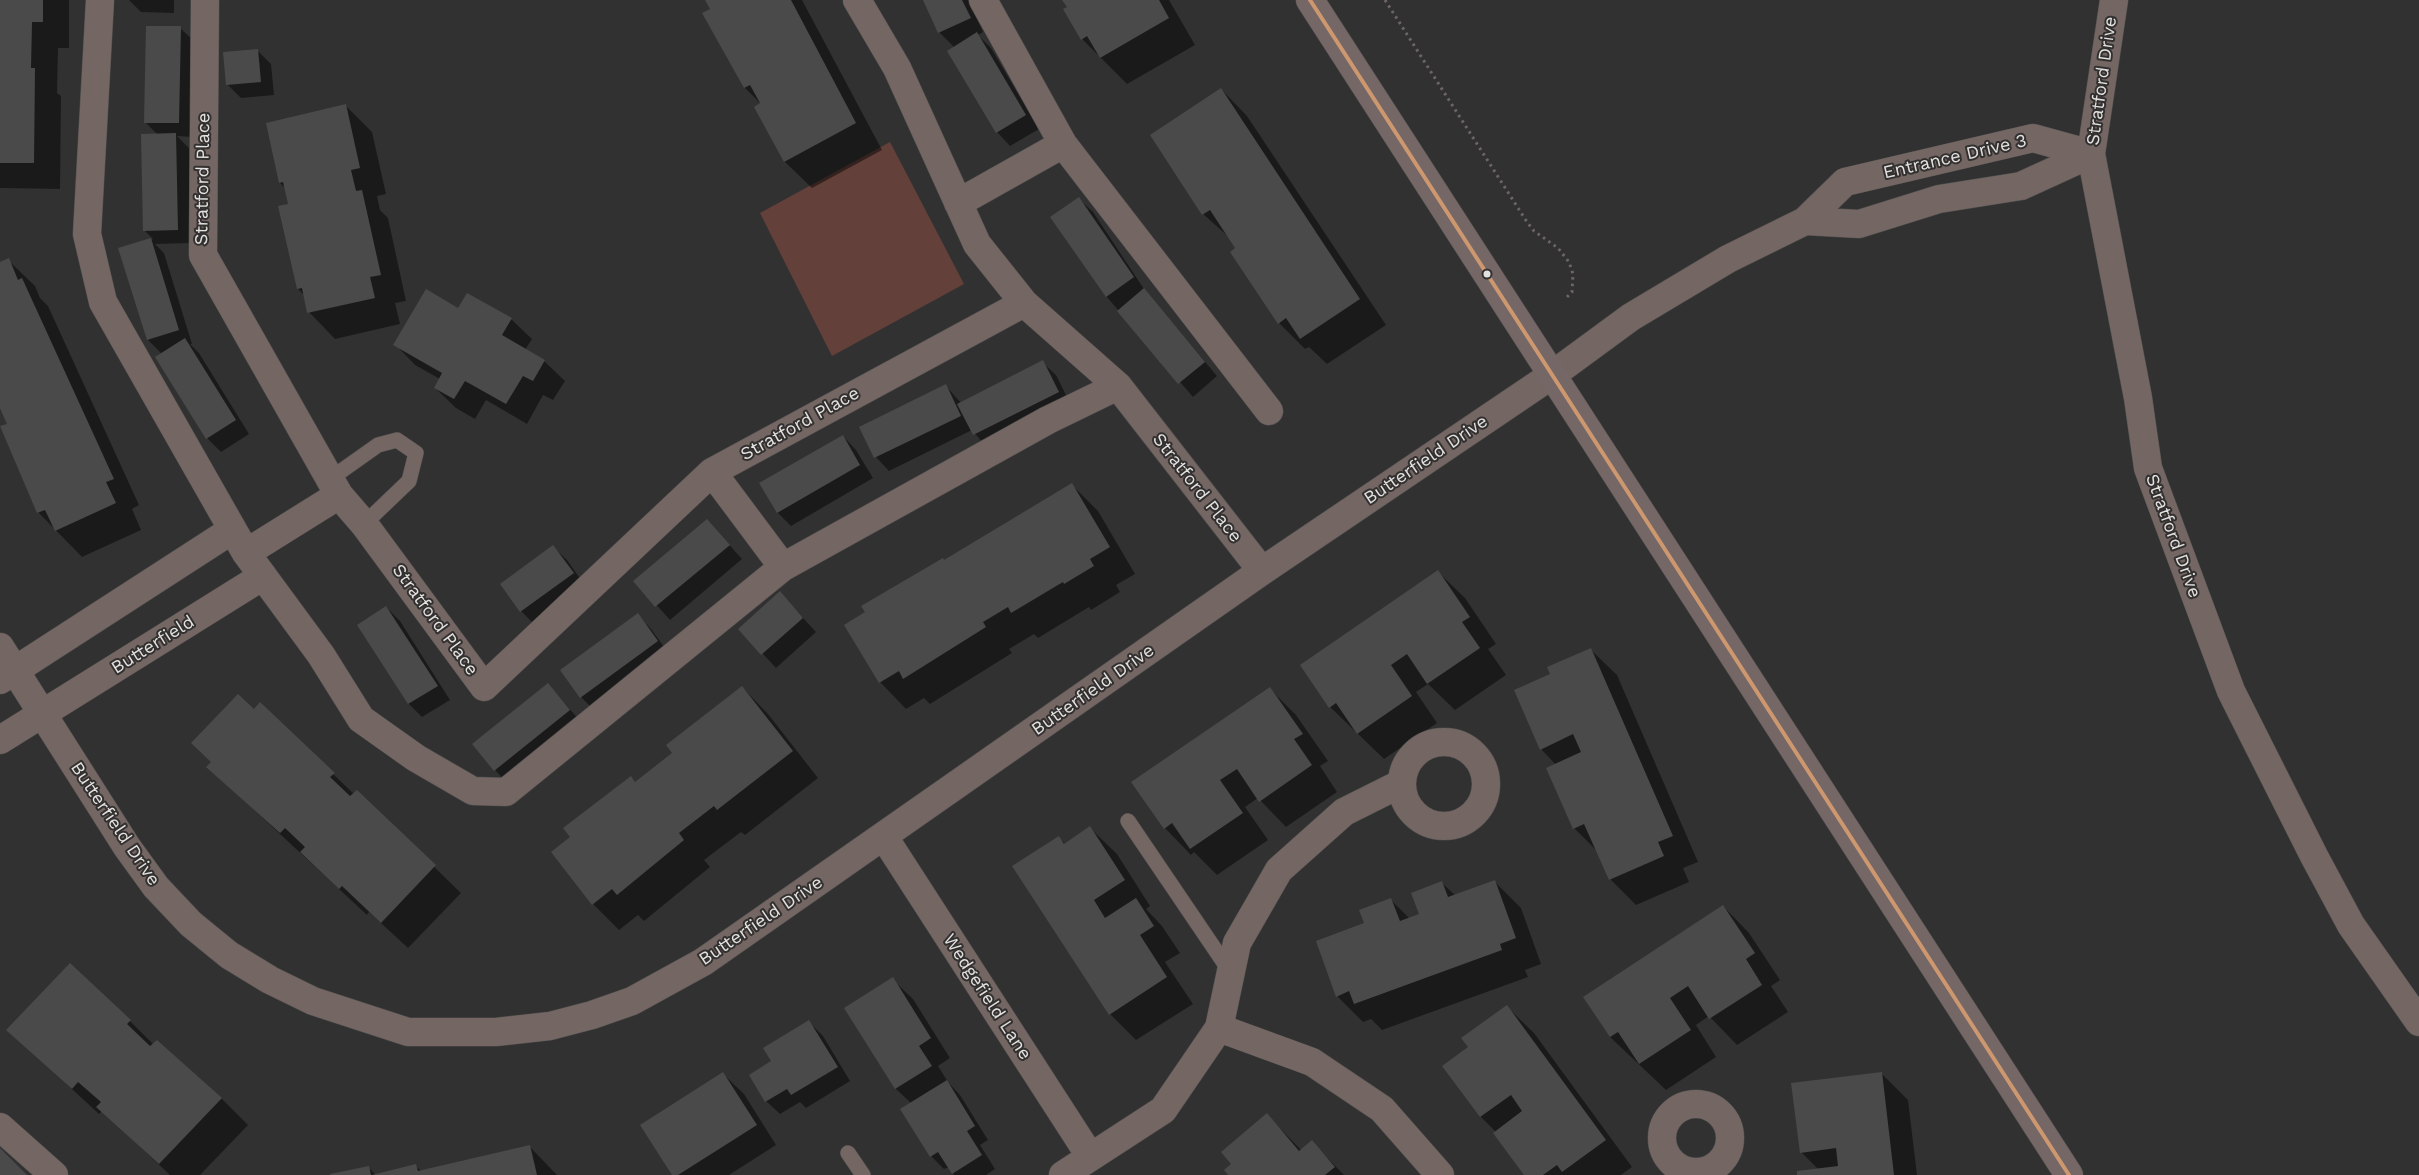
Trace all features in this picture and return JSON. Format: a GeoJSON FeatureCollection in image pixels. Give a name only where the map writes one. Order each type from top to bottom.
{"type":"FeatureCollection","features":[{"type":"Feature","properties":{"kind":"street"},"geometry":{"type":"LineString","coordinates":[[100,0],[87,234],[103,302],[239,541],[321,655],[361,719],[416,758],[473,792],[506,792],[783,568],[1048,420],[1118,386]]}},
{"type":"Feature","properties":{"kind":"street","name":"Stratford Place"},"geometry":{"type":"LineString","coordinates":[[205,0],[202,255],[335,487],[484,686],[712,472],[1024,303]]}},
{"type":"Feature","properties":{"kind":"street","name":"Stratford Place"},"geometry":{"type":"LineString","coordinates":[[857,0],[897,68],[976,244],[1024,303],[1118,386],[1262,571]]}},
{"type":"Feature","properties":{"kind":"street"},"geometry":{"type":"LineString","coordinates":[[983,0],[1063,144],[1269,411]]}},
{"type":"Feature","properties":{"kind":"street"},"geometry":{"type":"LineString","coordinates":[[1310,0],[2070,1175]]}},
{"type":"Feature","properties":{"kind":"street","name":"Stratford Drive"},"geometry":{"type":"LineString","coordinates":[[2114,0],[2091,154],[2138,398],[2148,468],[2180,559],[2231,691],[2351,925],[2419,1022]]}},
{"type":"Feature","properties":{"kind":"street","name":"Entrance Drive 3"},"geometry":{"type":"LineString","coordinates":[[1552,375],[1631,317],[1728,259],[1805,221],[1845,182],[2033,138],[2091,154]]}},
{"type":"Feature","properties":{"kind":"street"},"geometry":{"type":"LineString","coordinates":[[958,203],[1063,144]]}},
{"type":"Feature","properties":{"kind":"street","name":"Entrance Drive 3"},"geometry":{"type":"LineString","coordinates":[[1805,221],[1860,224],[1939,199],[2021,186],[2091,154]]}},
{"type":"Feature","properties":{"kind":"street","name":"Butterfield Drive"},"geometry":{"type":"LineString","coordinates":[[0,647],[7,675],[42,713],[127,847],[156,887],[191,924],[229,954],[270,980],[313,1001],[408,1032],[496,1032],[550,1026],[592,1015],[632,1001],[703,962],[1262,571],[1552,375]]}},
{"type":"Feature","properties":{"kind":"street"},"geometry":{"type":"LineString","coordinates":[[712,472],[783,568]]}},
{"type":"Feature","properties":{"kind":"street"},"geometry":{"type":"LineString","coordinates":[[7,675],[335,487]]}},
{"type":"Feature","properties":{"kind":"street","name":"Butterfield"},"geometry":{"type":"LineString","coordinates":[[0,740],[263,576]]}},
{"type":"Feature","properties":{"kind":"street"},"geometry":{"type":"LineString","coordinates":[[1063,1175],[1163,1110],[1219,1028],[1237,943],[1279,870],[1344,812],[1402,783]]}},
{"type":"Feature","properties":{"kind":"street","name":"Wedgefield Lane"},"geometry":{"type":"LineString","coordinates":[[884,837],[1090,1156]]}},
{"type":"Feature","properties":{"kind":"street"},"geometry":{"type":"LineString","coordinates":[[1219,1028],[1312,1062],[1382,1109],[1440,1175]]}},
{"type":"Feature","properties":{"kind":"street"},"geometry":{"type":"LineString","coordinates":[[0,1127],[54,1175]]}},
{"type":"Feature","properties":{"kind":"lane"},"geometry":{"type":"LineString","coordinates":[[335,487],[378,445],[397,440],[416,453],[409,481],[364,524]]}},
{"type":"Feature","properties":{"kind":"lane"},"geometry":{"type":"LineString","coordinates":[[1128,821],[1231,972]]}},
{"type":"Feature","properties":{"kind":"lane"},"geometry":{"type":"LineString","coordinates":[[848,1153],[863,1175]]}},
{"type":"Feature","properties":{"kind":"path"},"geometry":{"type":"LineString","coordinates":[[1385,0],[1527,222],[1534,231],[1558,248],[1569,262],[1573,274],[1572,292],[1567,297]]}},
{"type":"Feature","properties":{"kind":"shaded area"},"geometry":{"type":"Polygon","coordinates":[[[890,142],[964,284],[832,356],[760,213],[890,142]]]}},
{"type":"Feature","properties":{"kind":"building"},"geometry":{"type":"Polygon","coordinates":[[[0,0],[43,0],[43,22],[32,22],[31,68],[35,68],[34,163],[0,163],[0,0]]]}},
{"type":"Feature","properties":{"kind":"building"},"geometry":{"type":"Polygon","coordinates":[[[705,0],[791,0],[856,123],[784,162],[754,107],[760,103],[750,85],[744,88],[702,13],[710,9],[705,0]]]}},
{"type":"Feature","properties":{"kind":"building"},"geometry":{"type":"Polygon","coordinates":[[[923,0],[962,0],[971,18],[938,33],[923,0]]]}},
{"type":"Feature","properties":{"kind":"building"},"geometry":{"type":"Polygon","coordinates":[[[1062,0],[1159,0],[1169,18],[1100,58],[1087,36],[1081,40],[1063,9],[1067,7],[1062,0]]]}},
{"type":"Feature","properties":{"kind":"building"},"geometry":{"type":"Polygon","coordinates":[[[146,26],[181,26],[179,123],[144,123],[146,26]]]}},
{"type":"Feature","properties":{"kind":"building"},"geometry":{"type":"Polygon","coordinates":[[[977,32],[1026,115],[996,133],[947,51],[977,32]]]}},
{"type":"Feature","properties":{"kind":"building"},"geometry":{"type":"Polygon","coordinates":[[[258,49],[261,82],[226,85],[223,52],[258,49]]]}},
{"type":"Feature","properties":{"kind":"building"},"geometry":{"type":"Polygon","coordinates":[[[1221,88],[1360,299],[1300,339],[1286,318],[1278,324],[1230,252],[1235,248],[1210,210],[1202,215],[1150,135],[1221,88]]]}},
{"type":"Feature","properties":{"kind":"building"},"geometry":{"type":"Polygon","coordinates":[[[346,104],[360,168],[351,170],[356,191],[362,190],[381,275],[370,277],[375,298],[307,313],[302,288],[297,289],[278,206],[288,204],[283,182],[279,183],[266,123],[346,104]]]}},
{"type":"Feature","properties":{"kind":"building"},"geometry":{"type":"Polygon","coordinates":[[[176,133],[178,230],[143,231],[141,134],[176,133]]]}},
{"type":"Feature","properties":{"kind":"building"},"geometry":{"type":"Polygon","coordinates":[[[1079,197],[1134,277],[1106,297],[1050,217],[1079,197]]]}},
{"type":"Feature","properties":{"kind":"building"},"geometry":{"type":"Polygon","coordinates":[[[151,238],[179,330],[147,340],[118,248],[151,238]]]}},
{"type":"Feature","properties":{"kind":"building"},"geometry":{"type":"Polygon","coordinates":[[[9,258],[18,280],[22,278],[114,479],[106,482],[116,503],[55,531],[45,510],[37,513],[0,426],[7,424],[0,409],[0,262],[9,258]]]}},
{"type":"Feature","properties":{"kind":"building"},"geometry":{"type":"Polygon","coordinates":[[[1144,288],[1205,362],[1178,384],[1117,311],[1144,288]]]}},
{"type":"Feature","properties":{"kind":"building"},"geometry":{"type":"Polygon","coordinates":[[[426,289],[458,308],[467,293],[512,318],[502,335],[545,360],[533,381],[523,376],[506,404],[465,381],[454,399],[434,388],[442,373],[393,345],[426,289]]]}},
{"type":"Feature","properties":{"kind":"building"},"geometry":{"type":"Polygon","coordinates":[[[185,338],[236,420],[206,439],[155,357],[185,338]]]}},
{"type":"Feature","properties":{"kind":"building"},"geometry":{"type":"Polygon","coordinates":[[[1043,360],[1059,392],[973,435],[957,404],[1043,360]]]}},
{"type":"Feature","properties":{"kind":"building"},"geometry":{"type":"Polygon","coordinates":[[[946,384],[961,416],[874,458],[859,427],[946,384]]]}},
{"type":"Feature","properties":{"kind":"building"},"geometry":{"type":"Polygon","coordinates":[[[843,435],[860,465],[777,513],[759,483],[843,435]]]}},
{"type":"Feature","properties":{"kind":"building"},"geometry":{"type":"Polygon","coordinates":[[[1072,483],[1110,547],[1090,559],[1094,566],[1011,613],[1008,607],[983,622],[986,627],[903,679],[899,671],[879,683],[844,625],[865,612],[861,606],[943,558],[944,560],[1072,483]]]}},
{"type":"Feature","properties":{"kind":"building"},"geometry":{"type":"Polygon","coordinates":[[[707,519],[730,545],[655,607],[633,581],[707,519]]]}},
{"type":"Feature","properties":{"kind":"building"},"geometry":{"type":"Polygon","coordinates":[[[553,545],[574,573],[520,612],[500,584],[553,545]]]}},
{"type":"Feature","properties":{"kind":"building"},"geometry":{"type":"Polygon","coordinates":[[[1438,570],[1470,617],[1462,622],[1480,648],[1427,684],[1407,654],[1391,665],[1412,696],[1357,734],[1336,703],[1329,708],[1300,665],[1438,570]]]}},
{"type":"Feature","properties":{"kind":"building"},"geometry":{"type":"Polygon","coordinates":[[[780,591],[803,618],[761,655],[738,629],[780,591]]]}},
{"type":"Feature","properties":{"kind":"building"},"geometry":{"type":"Polygon","coordinates":[[[386,606],[438,686],[408,704],[357,625],[386,606]]]}},
{"type":"Feature","properties":{"kind":"building"},"geometry":{"type":"Polygon","coordinates":[[[638,613],[658,641],[580,698],[560,670],[638,613]]]}},
{"type":"Feature","properties":{"kind":"building"},"geometry":{"type":"Polygon","coordinates":[[[1591,648],[1673,836],[1658,842],[1664,856],[1609,880],[1584,824],[1573,829],[1546,768],[1581,752],[1573,734],[1540,750],[1514,690],[1550,674],[1547,667],[1591,648]]]}},
{"type":"Feature","properties":{"kind":"building"},"geometry":{"type":"Polygon","coordinates":[[[548,683],[570,710],[494,771],[472,744],[548,683]]]}},
{"type":"Feature","properties":{"kind":"building"},"geometry":{"type":"Polygon","coordinates":[[[742,686],[793,751],[717,810],[714,806],[679,833],[684,840],[617,895],[612,889],[592,905],[551,852],[570,837],[563,828],[631,776],[635,782],[672,753],[666,745],[742,686]]]}},
{"type":"Feature","properties":{"kind":"building"},"geometry":{"type":"Polygon","coordinates":[[[1270,687],[1303,734],[1294,739],[1312,765],[1259,802],[1237,769],[1220,780],[1243,813],[1190,849],[1172,823],[1164,829],[1131,782],[1270,687]]]}},
{"type":"Feature","properties":{"kind":"building"},"geometry":{"type":"Polygon","coordinates":[[[238,694],[254,709],[260,702],[335,773],[330,777],[350,796],[357,790],[436,865],[381,923],[342,886],[339,889],[300,852],[305,847],[285,828],[280,833],[206,767],[211,762],[191,743],[238,694]]]}},
{"type":"Feature","properties":{"kind":"building"},"geometry":{"type":"Polygon","coordinates":[[[1090,826],[1125,880],[1094,900],[1105,918],[1136,898],[1154,926],[1140,935],[1167,977],[1109,1015],[1012,866],[1059,836],[1064,844],[1090,826]]]}},
{"type":"Feature","properties":{"kind":"building"},"geometry":{"type":"Polygon","coordinates":[[[1495,880],[1516,938],[1500,944],[1502,950],[1354,1004],[1349,991],[1336,997],[1316,941],[1364,923],[1359,910],[1391,898],[1400,921],[1419,914],[1411,893],[1442,881],[1448,897],[1495,880]]]}},
{"type":"Feature","properties":{"kind":"building"},"geometry":{"type":"Polygon","coordinates":[[[1723,905],[1755,953],[1746,959],[1762,985],[1709,1019],[1688,986],[1670,998],[1691,1030],[1639,1064],[1618,1032],[1610,1037],[1583,997],[1723,905]]]}},
{"type":"Feature","properties":{"kind":"building"},"geometry":{"type":"Polygon","coordinates":[[[70,963],[131,1020],[127,1024],[150,1046],[157,1040],[222,1098],[159,1164],[96,1107],[101,1102],[78,1082],[72,1089],[6,1030],[70,963]]]}},
{"type":"Feature","properties":{"kind":"building"},"geometry":{"type":"Polygon","coordinates":[[[893,977],[931,1038],[919,1046],[932,1066],[895,1089],[844,1008],[893,977]]]}},
{"type":"Feature","properties":{"kind":"building"},"geometry":{"type":"Polygon","coordinates":[[[1507,1005],[1606,1140],[1562,1172],[1557,1165],[1543,1175],[1524,1175],[1493,1133],[1522,1111],[1511,1095],[1480,1117],[1442,1066],[1468,1047],[1461,1038],[1507,1005]]]}},
{"type":"Feature","properties":{"kind":"building"},"geometry":{"type":"Polygon","coordinates":[[[809,1020],[838,1067],[791,1095],[787,1089],[765,1102],[749,1075],[771,1061],[763,1048],[809,1020]]]}},
{"type":"Feature","properties":{"kind":"building"},"geometry":{"type":"Polygon","coordinates":[[[723,1072],[757,1125],[678,1175],[672,1175],[640,1125],[723,1072]]]}},
{"type":"Feature","properties":{"kind":"building"},"geometry":{"type":"Polygon","coordinates":[[[1882,1072],[1894,1175],[1797,1175],[1797,1171],[1838,1166],[1836,1148],[1800,1153],[1791,1083],[1882,1072]]]}},
{"type":"Feature","properties":{"kind":"building"},"geometry":{"type":"Polygon","coordinates":[[[947,1080],[975,1126],[967,1131],[982,1155],[952,1174],[938,1152],[930,1157],[900,1109],[947,1080]]]}},
{"type":"Feature","properties":{"kind":"building"},"geometry":{"type":"Polygon","coordinates":[[[1267,1113],[1299,1151],[1312,1140],[1335,1167],[1325,1175],[1228,1175],[1224,1170],[1231,1164],[1221,1152],[1267,1113]]]}},
{"type":"Feature","properties":{"kind":"building"},"geometry":{"type":"Polygon","coordinates":[[[530,1145],[537,1175],[372,1175],[416,1164],[418,1171],[530,1145]]]}},
{"type":"Feature","properties":{"kind":"building"},"geometry":{"type":"Polygon","coordinates":[[[0,1148],[27,1175],[0,1175],[0,1148]]]}},
{"type":"Feature","properties":{"kind":"building"},"geometry":{"type":"Polygon","coordinates":[[[369,1166],[371,1175],[330,1175],[330,1174],[369,1166]]]}},
{"type":"Feature","properties":{"kind":"transit line"},"geometry":{"type":"LineString","coordinates":[[1310,0],[2069,1175]]}}]}
